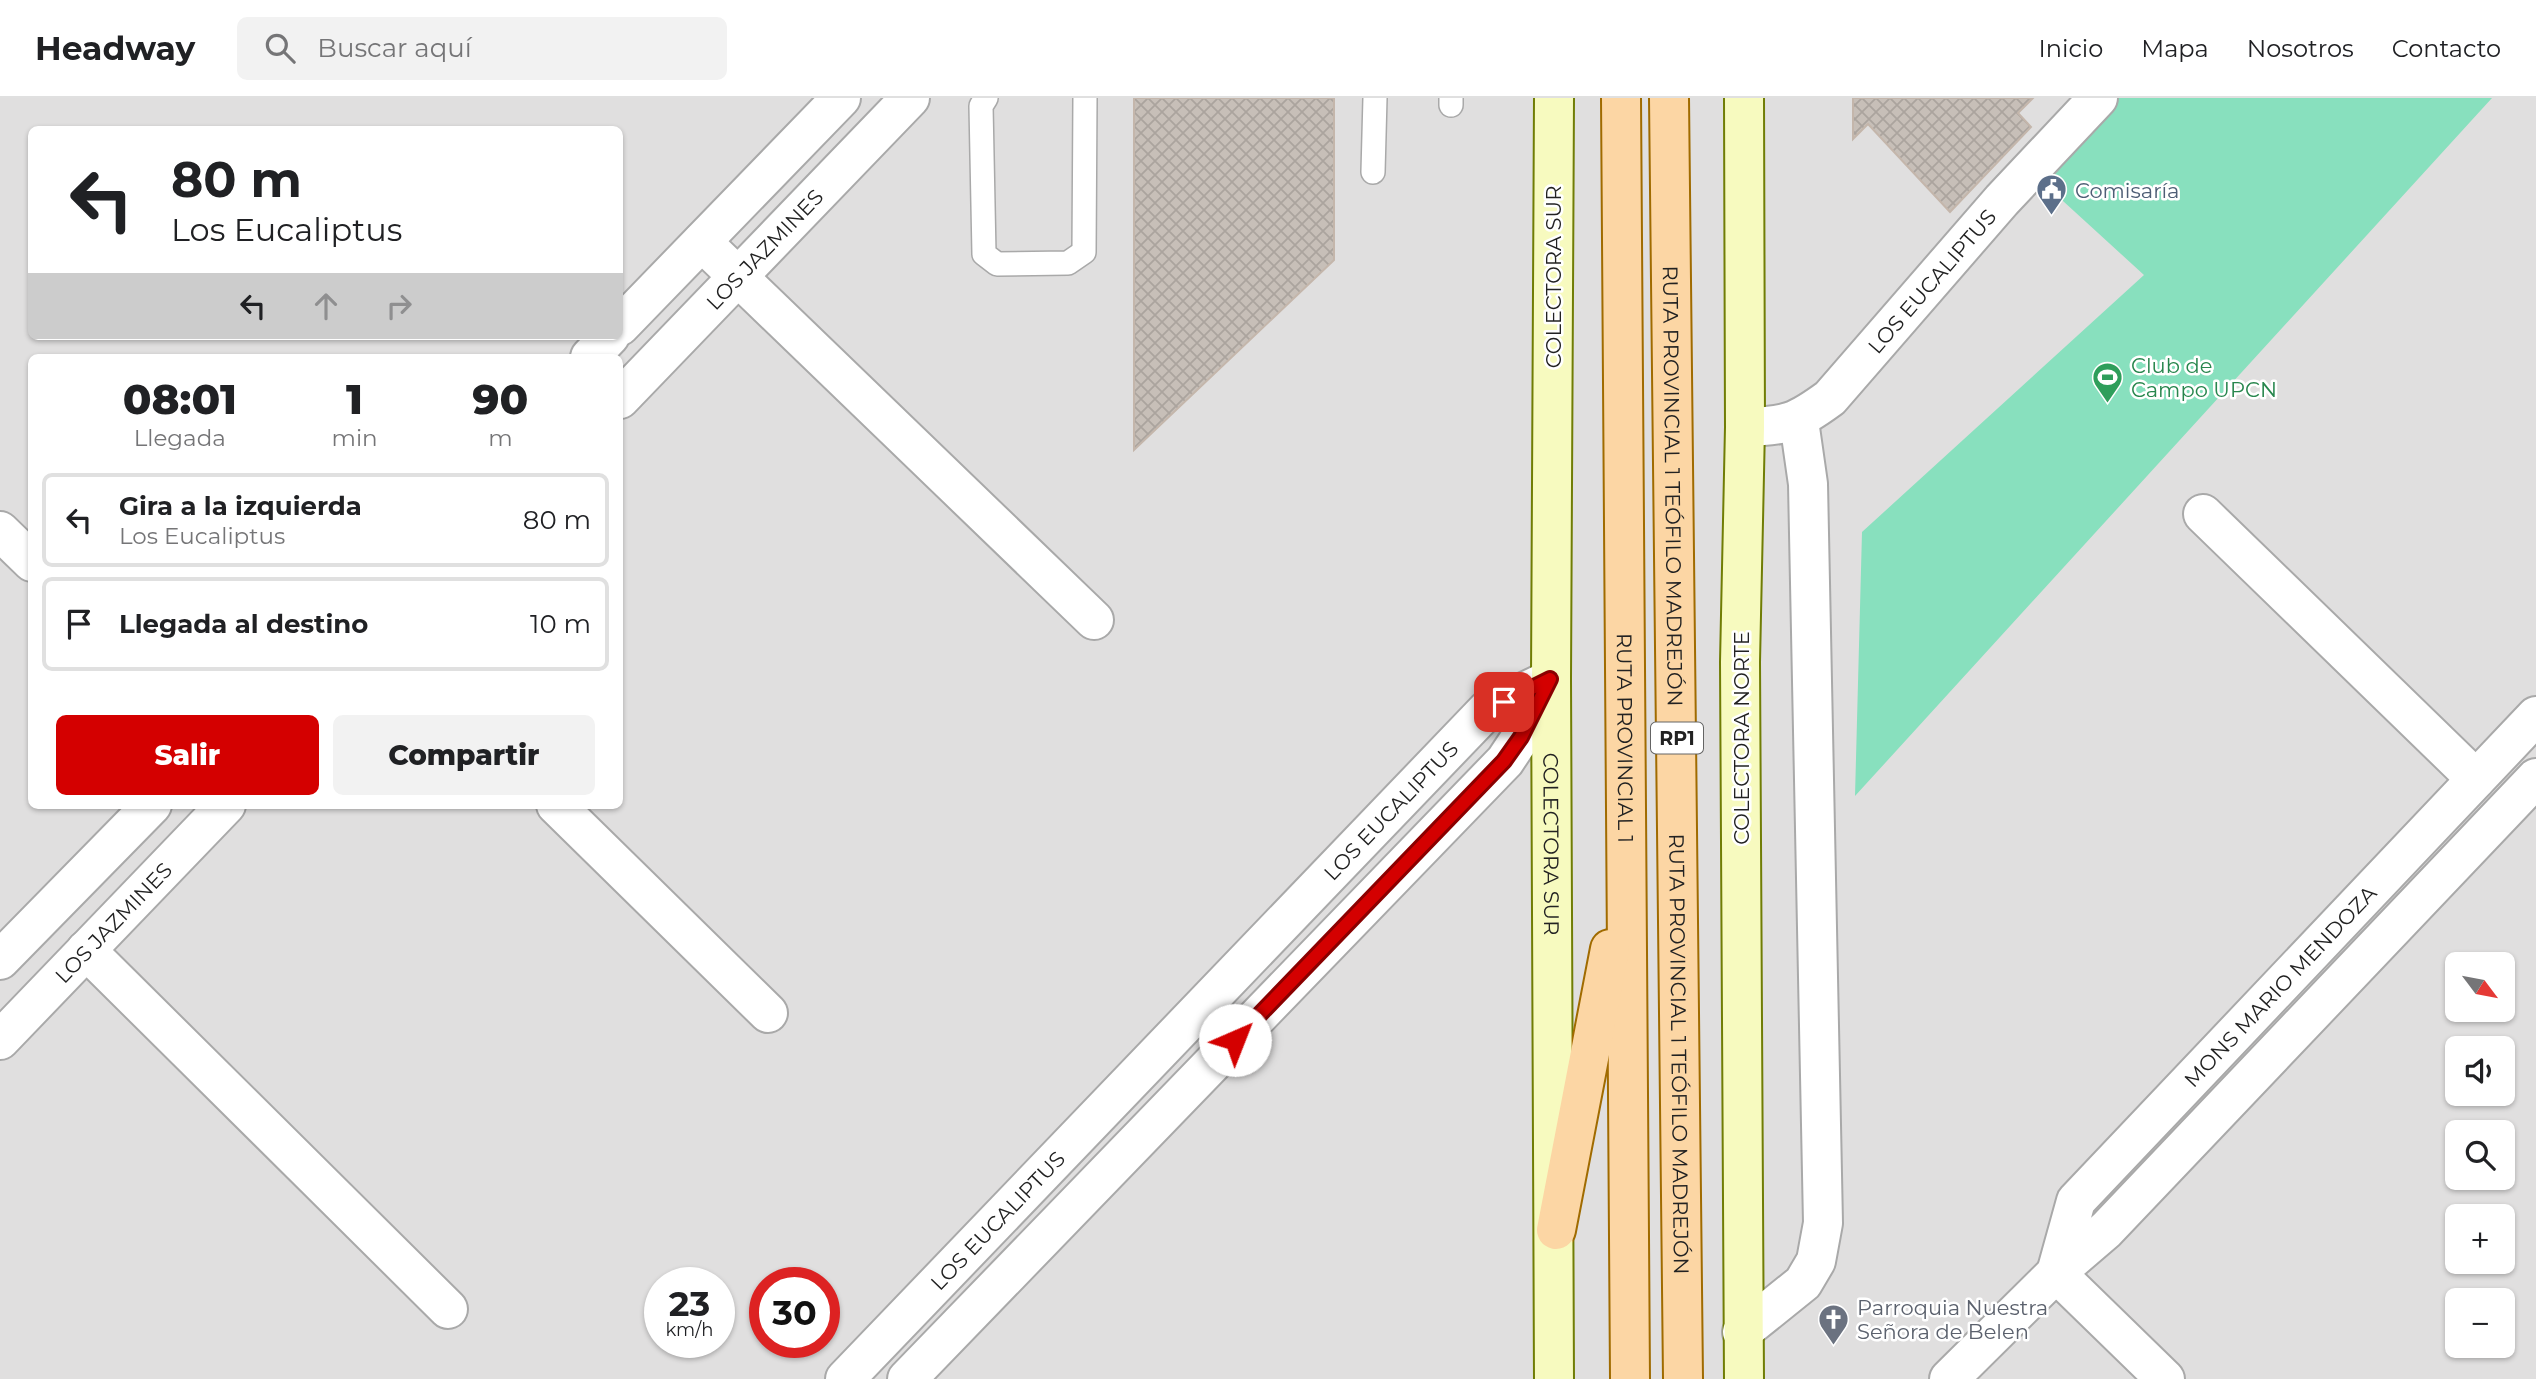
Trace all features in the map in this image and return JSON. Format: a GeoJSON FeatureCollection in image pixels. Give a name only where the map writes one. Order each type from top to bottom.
{"type":"FeatureCollection","features":[{"type":"Feature","properties":{"kind":"main road","name":"COLECTORA SUR"},"geometry":{"type":"LineString","coordinates":[[1554,98],[1550,679],[1555,1379]]}},
{"type":"Feature","properties":{"kind":"main road","name":"RUTA PROVINCIAL 1"},"geometry":{"type":"LineString","coordinates":[[1621,98],[1630,1379]]}},
{"type":"Feature","properties":{"kind":"main road","name":"RUTA PROVINCIAL 1 TEÓFILO MADREJÓN"},"geometry":{"type":"LineString","coordinates":[[1669,98],[1683,1379]]}},
{"type":"Feature","properties":{"kind":"main road","name":"COLECTORA NORTE"},"geometry":{"type":"LineString","coordinates":[[1744,98],[1745,426],[1740,662],[1744,1379]]}},
{"type":"Feature","properties":{"kind":"main road"},"geometry":{"type":"LineString","coordinates":[[1556,1230],[1626,868]]}},
{"type":"Feature","properties":{"kind":"street"},"geometry":{"type":"LineString","coordinates":[[623,323],[842,98]]}},
{"type":"Feature","properties":{"kind":"street","name":"LOS JAZMINES"},"geometry":{"type":"LineString","coordinates":[[623,396],[911,98]]}},
{"type":"Feature","properties":{"kind":"street","name":"LOS EUCALIPTUS"},"geometry":{"type":"LineString","coordinates":[[1745,426],[1776,426],[1799,421],[1830,398],[2002,200],[2098,98]]}},
{"type":"Feature","properties":{"kind":"street"},"geometry":{"type":"LineString","coordinates":[[702,242],[1094,621]]}},
{"type":"Feature","properties":{"kind":"street"},"geometry":{"type":"LineString","coordinates":[[593,354],[606,340]]}},
{"type":"Feature","properties":{"kind":"street"},"geometry":{"type":"LineString","coordinates":[[1742,1332],[1803,1283],[1816,1261],[1823,1223],[1808,484],[1799,421]]}},
{"type":"Feature","properties":{"kind":"street"},"geometry":{"type":"LineString","coordinates":[[2203,514],[2476,779]]}},
{"type":"Feature","properties":{"kind":"street"},"geometry":{"type":"LineString","coordinates":[[0,531],[28,558]]}},
{"type":"Feature","properties":{"kind":"street"},"geometry":{"type":"LineString","coordinates":[[907,1379],[1504,761],[1521,737],[1550,679]]}},
{"type":"Feature","properties":{"kind":"street","name":"LOS EUCALIPTUS"},"geometry":{"type":"LineString","coordinates":[[845,1379],[1487,710],[1550,679]]}},
{"type":"Feature","properties":{"kind":"street","name":"MONS MARIO MENDOZA"},"geometry":{"type":"LineString","coordinates":[[2056,1273],[2076,1201],[2536,716]]}},
{"type":"Feature","properties":{"kind":"street","name":"MONS MARIO MENDOZA"},"geometry":{"type":"LineString","coordinates":[[1949,1379],[2056,1273],[2106,1230],[2536,778]]}},
{"type":"Feature","properties":{"kind":"street"},"geometry":{"type":"LineString","coordinates":[[0,960],[148,809]]}},
{"type":"Feature","properties":{"kind":"street","name":"LOS JAZMINES"},"geometry":{"type":"LineString","coordinates":[[0,1040],[222,809]]}},
{"type":"Feature","properties":{"kind":"street"},"geometry":{"type":"LineString","coordinates":[[560,809],[768,1013]]}},
{"type":"Feature","properties":{"kind":"street"},"geometry":{"type":"LineString","coordinates":[[86,950],[448,1309]]}},
{"type":"Feature","properties":{"kind":"street"},"geometry":{"type":"LineString","coordinates":[[2056,1273],[2165,1379]]}},
{"type":"Feature","properties":{"kind":"lane"},"geometry":{"type":"LineString","coordinates":[[986,98],[981,106],[984,254],[997,264],[1009,264],[1068,263],[1084,252],[1085,98]]}},
{"type":"Feature","properties":{"kind":"lane"},"geometry":{"type":"LineString","coordinates":[[1373,172],[1375,98]]}},
{"type":"Feature","properties":{"kind":"shaded area"},"geometry":{"type":"Polygon","coordinates":[[[0,98],[2536,98],[2536,1379],[0,1379],[0,98]]]}},
{"type":"Feature","properties":{"kind":"green space","name":"Club de Campo UPCN"},"geometry":{"type":"Polygon","coordinates":[[[2118,98],[2492,98],[1855,796],[1862,532],[2144,275],[2040,180],[2118,98]]]}},
{"type":"Feature","properties":{"kind":"building"},"geometry":{"type":"Polygon","coordinates":[[[1134,98],[1334,98],[1334,260],[1134,450],[1134,98]]]}},
{"type":"Feature","properties":{"kind":"building"},"geometry":{"type":"Polygon","coordinates":[[[1853,98],[2033,98],[2018,113],[2031,127],[1950,212],[1868,124],[1853,139],[1853,98]]]}},
{"type":"Feature","properties":{"kind":"place","name":"Comisaría"},"geometry":{"type":"Point","coordinates":[2052,217]}},
{"type":"Feature","properties":{"kind":"place","name":"Club de Campo UPCN"},"geometry":{"type":"Point","coordinates":[2108,404]}},
{"type":"Feature","properties":{"kind":"place","name":"Parroquia Nuestra Señora de Belen"},"geometry":{"type":"Point","coordinates":[1834,1346]}},
{"type":"Feature","properties":{"kind":"route"},"geometry":{"type":"LineString","coordinates":[[1235,1040],[1504,761],[1521,737],[1550,679],[1504,702]]}}]}
